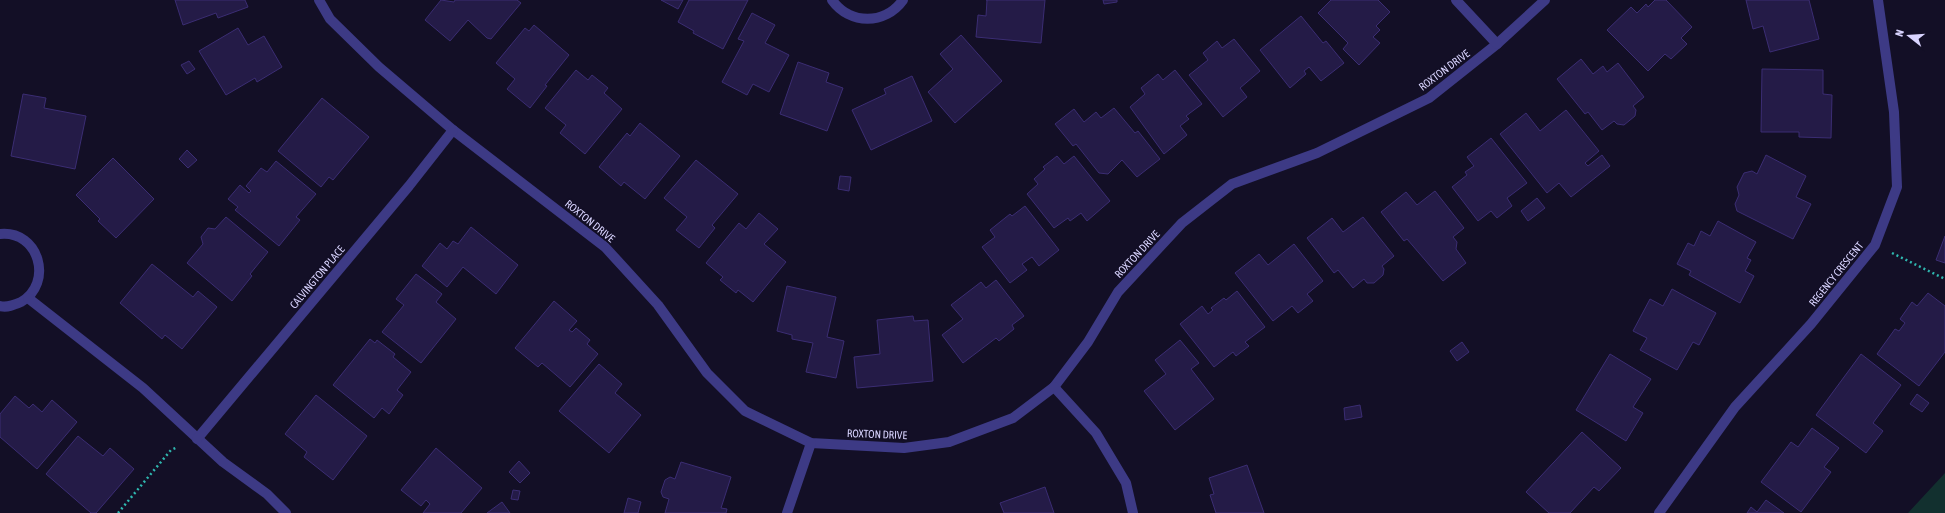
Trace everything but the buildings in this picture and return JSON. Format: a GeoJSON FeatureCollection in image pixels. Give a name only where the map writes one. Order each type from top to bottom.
{"type":"FeatureCollection","features":[{"type":"Feature","properties":{"kind":"street","name":"ROXTON DRIVE"},"geometry":{"type":"LineString","coordinates":[[319,0],[330,19],[379,67],[453,130],[605,247],[658,305],[707,373],[745,411],[811,443],[904,448],[949,442],[1013,418],[1054,387],[1088,342],[1118,292],[1182,223],[1232,184],[1317,153],[1430,98],[1498,44],[1545,0]]}},
{"type":"Feature","properties":{"kind":"street"},"geometry":{"type":"LineString","coordinates":[[832,0],[843,12],[854,18],[869,20],[879,18],[893,12],[903,0]]}},
{"type":"Feature","properties":{"kind":"street"},"geometry":{"type":"LineString","coordinates":[[1456,0],[1498,44]]}},
{"type":"Feature","properties":{"kind":"street","name":"REGENCY CRESCENT"},"geometry":{"type":"LineString","coordinates":[[1659,513],[1735,407],[1811,324],[1875,245],[1897,187],[1894,112],[1878,0]]}},
{"type":"Feature","properties":{"kind":"street","name":"CALVINGTON PLACE"},"geometry":{"type":"LineString","coordinates":[[197,439],[409,186],[453,130]]}},
{"type":"Feature","properties":{"kind":"street"},"geometry":{"type":"LineString","coordinates":[[0,234],[17,236],[28,242],[34,249],[39,260],[40,269],[38,282],[28,298],[14,305],[0,306]]}},
{"type":"Feature","properties":{"kind":"street"},"geometry":{"type":"LineString","coordinates":[[28,298],[143,388],[223,462],[267,494],[286,513]]}},
{"type":"Feature","properties":{"kind":"street"},"geometry":{"type":"LineString","coordinates":[[1054,387],[1096,434],[1126,483],[1133,513]]}},
{"type":"Feature","properties":{"kind":"street"},"geometry":{"type":"LineString","coordinates":[[788,513],[811,443]]}},
{"type":"Feature","properties":{"kind":"path"},"geometry":{"type":"LineString","coordinates":[[1875,245],[1945,279]]}},
{"type":"Feature","properties":{"kind":"path"},"geometry":{"type":"LineString","coordinates":[[118,513],[171,450],[197,439]]}},
{"type":"Feature","properties":{"kind":"green space"},"geometry":{"type":"Polygon","coordinates":[[[1945,473],[1945,513],[1908,513],[1945,473]]]}}]}
